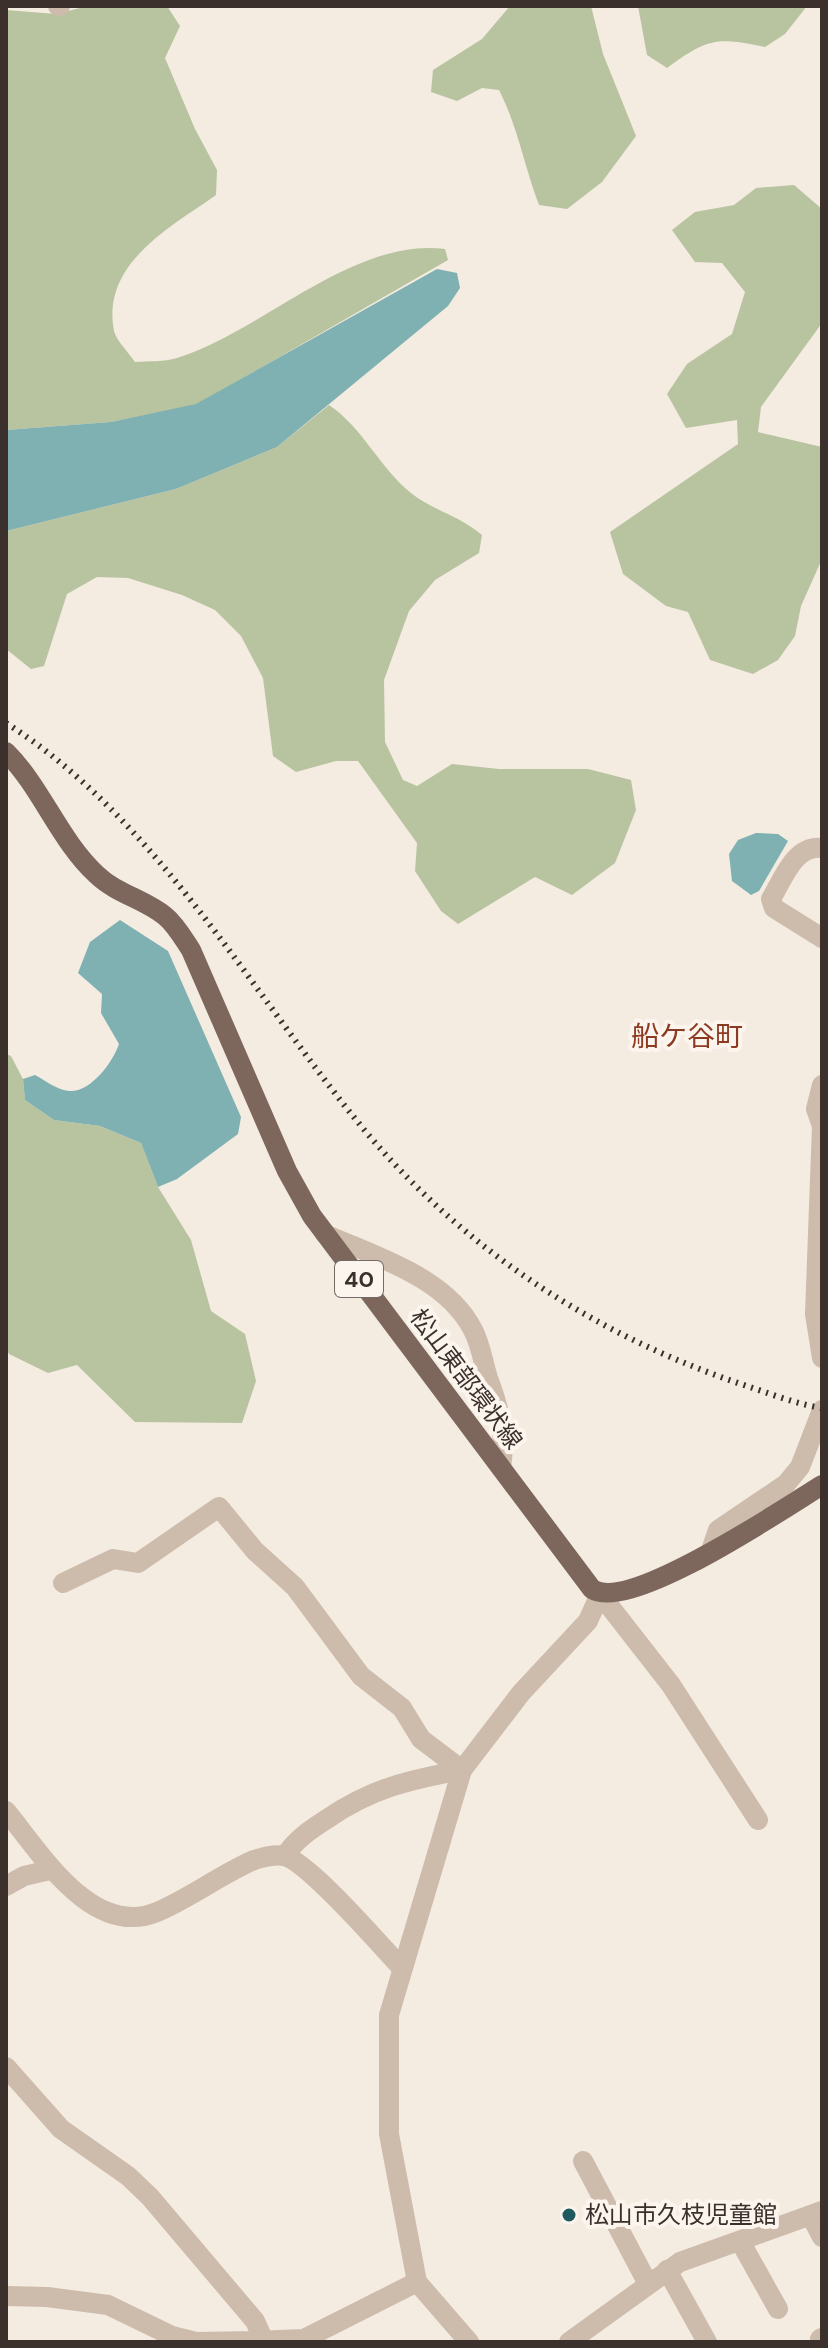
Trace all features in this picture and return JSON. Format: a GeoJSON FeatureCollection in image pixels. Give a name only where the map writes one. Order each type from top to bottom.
{"type":"FeatureCollection","features":[{"type":"Feature","properties":{"kind":"main road","name":"松山東部環状線"},"geometry":{"type":"LineString","coordinates":[[6,752],[25,774],[60,831],[97,876],[118,892],[163,914],[178,929],[202,974],[287,1171],[325,1234],[584,1582],[600,1594]]}},
{"type":"Feature","properties":{"kind":"main road"},"geometry":{"type":"LineString","coordinates":[[600,1594],[620,1593],[710,1553],[822,1485]]}},
{"type":"Feature","properties":{"kind":"street"},"geometry":{"type":"LineString","coordinates":[[822,848],[807,848],[796,857],[771,899],[774,908],[822,938]]}},
{"type":"Feature","properties":{"kind":"street"},"geometry":{"type":"LineString","coordinates":[[822,1085],[816,1109],[822,1126],[815,1314],[822,1358]]}},
{"type":"Feature","properties":{"kind":"street"},"geometry":{"type":"LineString","coordinates":[[325,1234],[424,1281],[463,1314],[476,1338],[501,1412],[505,1445],[501,1468]]}},
{"type":"Feature","properties":{"kind":"street"},"geometry":{"type":"LineString","coordinates":[[710,1553],[718,1530],[786,1484],[800,1467],[822,1410]]}},
{"type":"Feature","properties":{"kind":"street"},"geometry":{"type":"LineString","coordinates":[[63,1583],[113,1559],[138,1563],[219,1507],[255,1551],[295,1587],[361,1676],[402,1708],[421,1739],[462,1770]]}},
{"type":"Feature","properties":{"kind":"street"},"geometry":{"type":"LineString","coordinates":[[469,2342],[417,2282],[389,2134],[389,2015],[462,1770],[521,1693],[588,1621],[600,1594],[671,1685],[758,1820]]}},
{"type":"Feature","properties":{"kind":"street"},"geometry":{"type":"LineString","coordinates":[[285,1856],[301,1836],[358,1797],[384,1786],[462,1770]]}},
{"type":"Feature","properties":{"kind":"street"},"geometry":{"type":"LineString","coordinates":[[6,1811],[50,1870],[91,1905],[133,1917],[154,1913],[254,1860],[269,1855],[285,1856],[308,1873],[401,1967]]}},
{"type":"Feature","properties":{"kind":"street"},"geometry":{"type":"LineString","coordinates":[[6,1886],[24,1876],[50,1870]]}},
{"type":"Feature","properties":{"kind":"street"},"geometry":{"type":"LineString","coordinates":[[6,2067],[61,2129],[128,2176],[150,2197],[255,2321],[264,2341]]}},
{"type":"Feature","properties":{"kind":"street"},"geometry":{"type":"LineString","coordinates":[[583,2161],[647,2282]]}},
{"type":"Feature","properties":{"kind":"street"},"geometry":{"type":"LineString","coordinates":[[569,2342],[667,2270],[816,2213],[822,2237]]}},
{"type":"Feature","properties":{"kind":"street"},"geometry":{"type":"LineString","coordinates":[[740,2241],[778,2309]]}},
{"type":"Feature","properties":{"kind":"street"},"geometry":{"type":"LineString","coordinates":[[667,2270],[707,2342]]}},
{"type":"Feature","properties":{"kind":"street"},"geometry":{"type":"LineString","coordinates":[[6,2296],[47,2297],[108,2305],[172,2336],[196,2342],[264,2341],[315,2338],[417,2282]]}},
{"type":"Feature","properties":{"kind":"green space"},"geometry":{"type":"Polygon","coordinates":[[[88,6],[167,6],[180,26],[165,58],[195,129],[217,170],[216,195],[143,250],[118,286],[113,307],[114,331],[135,362],[172,359],[209,346],[308,290],[376,257],[410,249],[445,249],[448,260],[196,405],[111,422],[6,430],[6,10],[56,14],[88,6]]]}},
{"type":"Feature","properties":{"kind":"green space"},"geometry":{"type":"Polygon","coordinates":[[[510,6],[591,6],[603,54],[636,136],[602,182],[567,209],[539,205],[499,90],[482,88],[457,101],[431,92],[433,70],[482,39],[510,6]]]}},
{"type":"Feature","properties":{"kind":"green space"},"geometry":{"type":"Polygon","coordinates":[[[638,6],[807,6],[785,34],[765,47],[713,42],[667,68],[647,55],[638,6]]]}},
{"type":"Feature","properties":{"kind":"green space"},"geometry":{"type":"Polygon","coordinates":[[[794,185],[822,209],[822,323],[761,407],[758,432],[822,447],[822,559],[801,606],[795,636],[778,660],[753,674],[710,660],[688,612],[666,606],[623,574],[610,532],[738,444],[737,420],[686,428],[667,394],[687,364],[732,334],[745,292],[722,263],[695,262],[672,230],[695,212],[734,205],[756,188],[794,185]]]}},
{"type":"Feature","properties":{"kind":"green space"},"geometry":{"type":"Polygon","coordinates":[[[329,405],[352,425],[389,472],[411,493],[482,535],[479,553],[435,580],[409,611],[384,680],[385,742],[403,780],[417,786],[452,764],[499,769],[588,769],[631,780],[636,810],[615,863],[572,895],[535,877],[458,924],[441,911],[415,871],[417,843],[358,761],[336,761],[296,772],[273,756],[263,678],[241,636],[215,610],[182,595],[128,578],[97,577],[67,594],[44,666],[31,669],[6,649],[6,531],[176,489],[277,447],[329,405]]]}},
{"type":"Feature","properties":{"kind":"green space"},"geometry":{"type":"Polygon","coordinates":[[[6,1054],[11,1056],[23,1079],[25,1100],[54,1120],[100,1126],[141,1143],[158,1187],[191,1240],[211,1311],[245,1334],[256,1381],[242,1423],[135,1422],[77,1365],[48,1373],[9,1354],[6,1347],[6,1054]]]}},
{"type":"Feature","properties":{"kind":"water"},"geometry":{"type":"Polygon","coordinates":[[[437,269],[457,273],[460,288],[448,306],[277,447],[176,489],[6,531],[6,430],[111,422],[196,404],[437,269]]]}},
{"type":"Feature","properties":{"kind":"water"},"geometry":{"type":"Polygon","coordinates":[[[756,833],[778,834],[788,841],[759,891],[751,895],[732,881],[729,854],[738,840],[756,833]]]}},
{"type":"Feature","properties":{"kind":"water"},"geometry":{"type":"Polygon","coordinates":[[[120,920],[168,951],[241,1117],[238,1134],[177,1179],[158,1187],[141,1143],[100,1126],[54,1120],[25,1100],[23,1079],[35,1075],[61,1089],[78,1090],[100,1075],[116,1051],[119,1044],[101,1013],[102,994],[78,973],[90,942],[120,920]]]}},
{"type":"Feature","properties":{"kind":"railway"},"geometry":{"type":"LineString","coordinates":[[6,723],[59,762],[108,806],[153,855],[196,907],[357,1121],[396,1166],[484,1247],[532,1282],[636,1341],[747,1386],[822,1408]]}},
{"type":"Feature","properties":{"kind":"place","name":"松山市久枝児童館"},"geometry":{"type":"Point","coordinates":[569,2215]}},
{"type":"Feature","properties":{"kind":"district","name":"船ケ谷町"},"geometry":{"type":"Point","coordinates":[687,1036]}}]}
